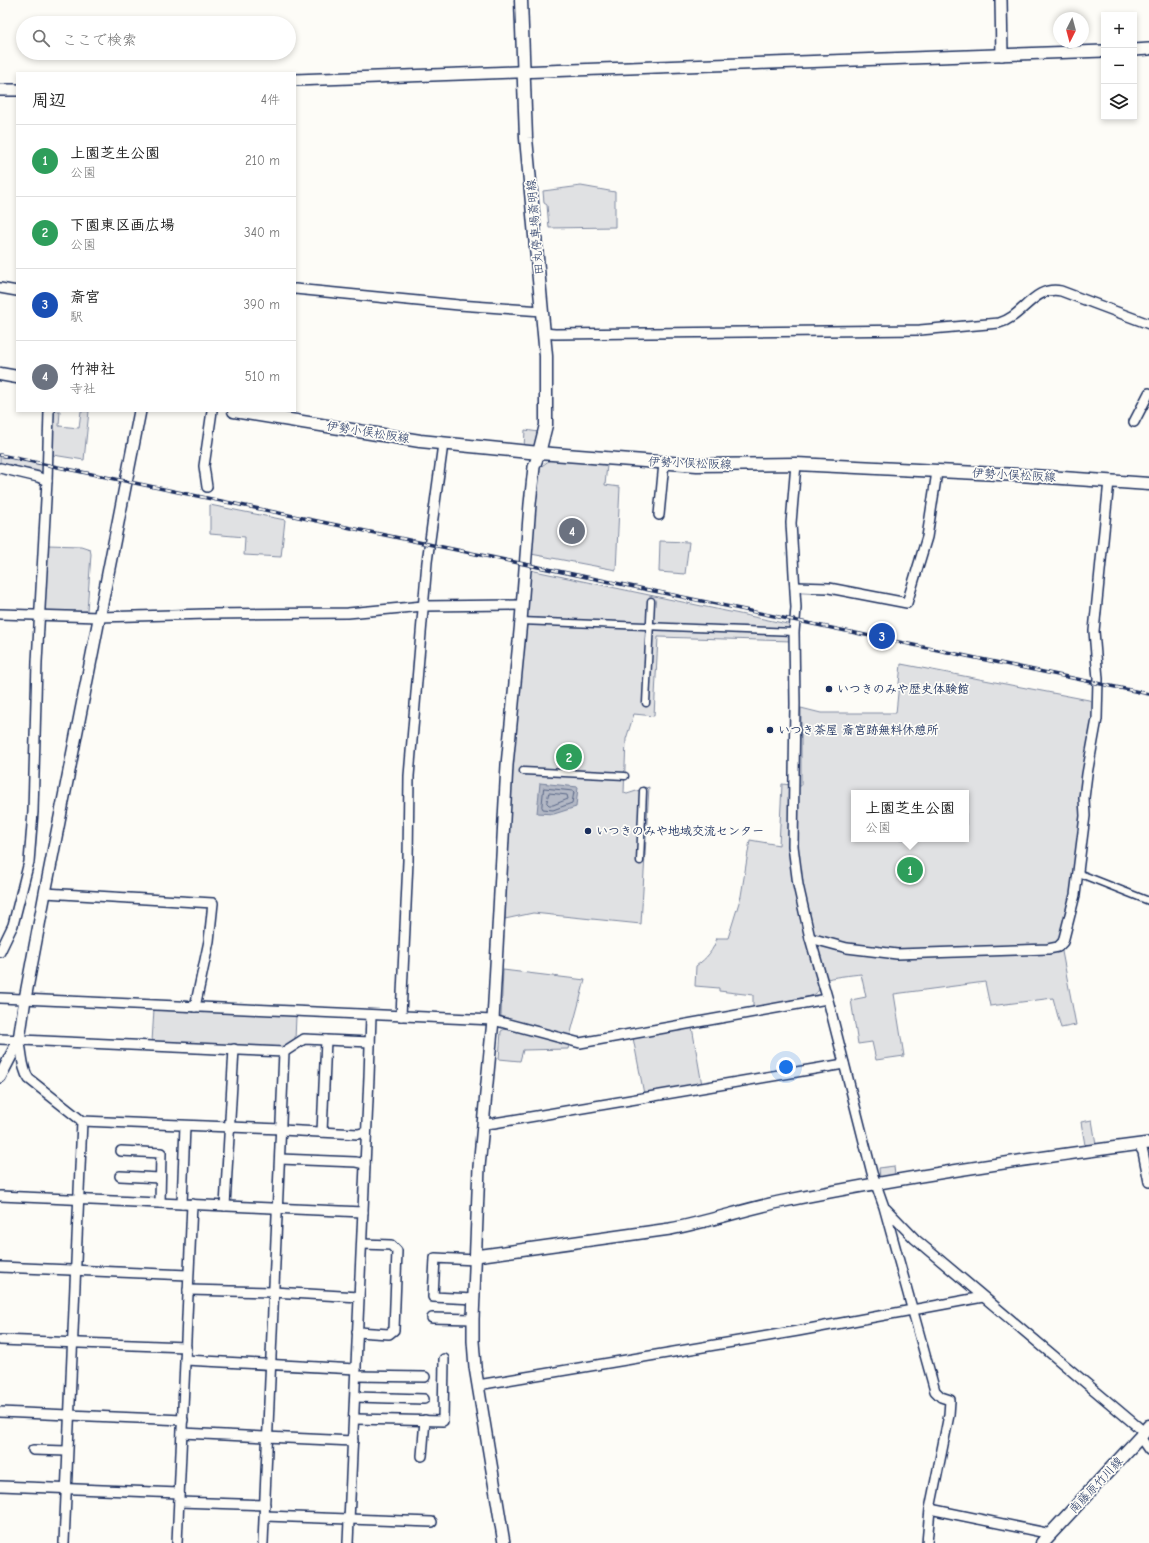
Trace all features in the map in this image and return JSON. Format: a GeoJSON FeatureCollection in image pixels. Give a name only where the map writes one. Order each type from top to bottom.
{"type":"FeatureCollection","features":[{"type":"Feature","properties":{"kind":"main road","name":"田丸停車場斎明線"},"geometry":{"type":"LineString","coordinates":[[521,0],[526,138],[544,333],[546,373],[546,420],[544,437],[539,453]]}},
{"type":"Feature","properties":{"kind":"main road"},"geometry":{"type":"LineString","coordinates":[[0,374],[16,378]]}},
{"type":"Feature","properties":{"kind":"main road","name":"伊勢小俣松阪線"},"geometry":{"type":"LineString","coordinates":[[240,412],[443,444],[664,463],[717,465],[796,464],[1019,475],[1149,484]]}},
{"type":"Feature","properties":{"kind":"main road","name":"南藤原竹川線"},"geometry":{"type":"LineString","coordinates":[[1042,1543],[1144,1432]]}},
{"type":"Feature","properties":{"kind":"street"},"geometry":{"type":"LineString","coordinates":[[1001,0],[1002,55]]}},
{"type":"Feature","properties":{"kind":"street"},"geometry":{"type":"LineString","coordinates":[[1137,50],[1149,49]]}},
{"type":"Feature","properties":{"kind":"street"},"geometry":{"type":"LineString","coordinates":[[296,80],[1101,51]]}},
{"type":"Feature","properties":{"kind":"street"},"geometry":{"type":"LineString","coordinates":[[0,90],[16,90]]}},
{"type":"Feature","properties":{"kind":"street"},"geometry":{"type":"LineString","coordinates":[[0,288],[16,290]]}},
{"type":"Feature","properties":{"kind":"street"},"geometry":{"type":"LineString","coordinates":[[296,289],[459,305],[542,311]]}},
{"type":"Feature","properties":{"kind":"street"},"geometry":{"type":"LineString","coordinates":[[544,333],[920,330],[1007,321],[1033,299],[1047,290],[1052,289],[1149,324]]}},
{"type":"Feature","properties":{"kind":"street"},"geometry":{"type":"LineString","coordinates":[[1134,422],[1149,393]]}},
{"type":"Feature","properties":{"kind":"street"},"geometry":{"type":"LineString","coordinates":[[0,952],[13,925],[29,862],[33,812],[39,616],[47,481],[49,412]]}},
{"type":"Feature","properties":{"kind":"street"},"geometry":{"type":"LineString","coordinates":[[0,1077],[19,1040],[44,894],[140,412]]}},
{"type":"Feature","properties":{"kind":"street"},"geometry":{"type":"LineString","coordinates":[[206,488],[204,466],[212,412]]}},
{"type":"Feature","properties":{"kind":"street"},"geometry":{"type":"LineString","coordinates":[[401,1016],[408,861],[409,776],[427,562],[443,444]]}},
{"type":"Feature","properties":{"kind":"street"},"geometry":{"type":"LineString","coordinates":[[504,1543],[474,1357],[473,1319],[478,1188],[493,1020],[507,765],[521,621],[530,500],[534,467],[539,453]]}},
{"type":"Feature","properties":{"kind":"street"},"geometry":{"type":"LineString","coordinates":[[659,515],[664,463]]}},
{"type":"Feature","properties":{"kind":"street"},"geometry":{"type":"LineString","coordinates":[[796,464],[791,523],[796,608],[794,632],[795,720],[793,846],[798,885],[810,938],[872,1173],[877,1184],[914,1310],[935,1391],[941,1397],[950,1400],[951,1405],[930,1508],[927,1543]]}},
{"type":"Feature","properties":{"kind":"street"},"geometry":{"type":"LineString","coordinates":[[0,468],[38,477],[47,481]]}},
{"type":"Feature","properties":{"kind":"street"},"geometry":{"type":"LineString","coordinates":[[795,587],[829,588],[907,603],[927,537],[937,472]]}},
{"type":"Feature","properties":{"kind":"street"},"geometry":{"type":"LineString","coordinates":[[810,938],[846,948],[897,954],[1048,949],[1058,947],[1063,942],[1075,895],[1085,816],[1084,798],[1087,774],[1097,719],[1098,679],[1094,631],[1110,481]]}},
{"type":"Feature","properties":{"kind":"street"},"geometry":{"type":"LineString","coordinates":[[646,703],[651,600]]}},
{"type":"Feature","properties":{"kind":"street"},"geometry":{"type":"LineString","coordinates":[[0,614],[39,616],[99,616],[348,613],[423,606],[522,605]]}},
{"type":"Feature","properties":{"kind":"street"},"geometry":{"type":"LineString","coordinates":[[521,621],[794,632]]}},
{"type":"Feature","properties":{"kind":"street"},"geometry":{"type":"LineString","coordinates":[[523,771],[625,776]]}},
{"type":"Feature","properties":{"kind":"street"},"geometry":{"type":"LineString","coordinates":[[640,861],[643,791]]}},
{"type":"Feature","properties":{"kind":"street"},"geometry":{"type":"LineString","coordinates":[[1078,874],[1149,901]]}},
{"type":"Feature","properties":{"kind":"street"},"geometry":{"type":"LineString","coordinates":[[44,894],[213,904],[208,941],[195,1007]]}},
{"type":"Feature","properties":{"kind":"street"},"geometry":{"type":"LineString","coordinates":[[0,998],[493,1020],[580,1043],[827,999]]}},
{"type":"Feature","properties":{"kind":"street"},"geometry":{"type":"LineString","coordinates":[[348,1543],[356,1397],[371,1015]]}},
{"type":"Feature","properties":{"kind":"street"},"geometry":{"type":"LineString","coordinates":[[0,1039],[284,1052],[304,1039],[370,1042]]}},
{"type":"Feature","properties":{"kind":"street"},"geometry":{"type":"LineString","coordinates":[[19,1040],[23,1052],[25,1073],[29,1079],[82,1121],[358,1134],[366,1132]]}},
{"type":"Feature","properties":{"kind":"street"},"geometry":{"type":"LineString","coordinates":[[322,1132],[326,1040]]}},
{"type":"Feature","properties":{"kind":"street"},"geometry":{"type":"LineString","coordinates":[[225,1206],[234,1049]]}},
{"type":"Feature","properties":{"kind":"street"},"geometry":{"type":"LineString","coordinates":[[263,1543],[284,1052]]}},
{"type":"Feature","properties":{"kind":"street"},"geometry":{"type":"LineString","coordinates":[[483,1124],[494,1124],[844,1064]]}},
{"type":"Feature","properties":{"kind":"street"},"geometry":{"type":"LineString","coordinates":[[64,1543],[82,1121]]}},
{"type":"Feature","properties":{"kind":"street"},"geometry":{"type":"LineString","coordinates":[[182,1204],[185,1126]]}},
{"type":"Feature","properties":{"kind":"street"},"geometry":{"type":"LineString","coordinates":[[474,1299],[433,1297],[435,1258],[476,1258],[670,1229],[696,1224],[778,1202],[877,1184],[1022,1160],[1144,1144],[1143,1152],[1149,1182]]}},
{"type":"Feature","properties":{"kind":"street"},"geometry":{"type":"LineString","coordinates":[[121,1151],[161,1153],[160,1203]]}},
{"type":"Feature","properties":{"kind":"street"},"geometry":{"type":"LineString","coordinates":[[280,1159],[356,1162],[365,1164]]}},
{"type":"Feature","properties":{"kind":"street"},"geometry":{"type":"LineString","coordinates":[[120,1176],[160,1178]]}},
{"type":"Feature","properties":{"kind":"street"},"geometry":{"type":"LineString","coordinates":[[0,1196],[363,1212]]}},
{"type":"Feature","properties":{"kind":"street"},"geometry":{"type":"LineString","coordinates":[[177,1543],[192,1204]]}},
{"type":"Feature","properties":{"kind":"street"},"geometry":{"type":"LineString","coordinates":[[884,1207],[915,1239],[1144,1432],[1149,1450]]}},
{"type":"Feature","properties":{"kind":"street"},"geometry":{"type":"LineString","coordinates":[[358,1332],[389,1334],[394,1330],[397,1251],[391,1245],[362,1244]]}},
{"type":"Feature","properties":{"kind":"street"},"geometry":{"type":"LineString","coordinates":[[0,1267],[188,1275]]}},
{"type":"Feature","properties":{"kind":"street"},"geometry":{"type":"LineString","coordinates":[[188,1290],[273,1292],[359,1297]]}},
{"type":"Feature","properties":{"kind":"street"},"geometry":{"type":"LineString","coordinates":[[478,1385],[984,1297]]}},
{"type":"Feature","properties":{"kind":"street"},"geometry":{"type":"LineString","coordinates":[[432,1318],[473,1319]]}},
{"type":"Feature","properties":{"kind":"street"},"geometry":{"type":"LineString","coordinates":[[0,1340],[186,1347]]}},
{"type":"Feature","properties":{"kind":"street"},"geometry":{"type":"LineString","coordinates":[[355,1419],[443,1421],[444,1359]]}},
{"type":"Feature","properties":{"kind":"street"},"geometry":{"type":"LineString","coordinates":[[185,1360],[425,1377]]}},
{"type":"Feature","properties":{"kind":"street"},"geometry":{"type":"LineString","coordinates":[[356,1397],[424,1399]]}},
{"type":"Feature","properties":{"kind":"street"},"geometry":{"type":"LineString","coordinates":[[0,1412],[183,1420]]}},
{"type":"Feature","properties":{"kind":"street"},"geometry":{"type":"LineString","coordinates":[[422,1456],[425,1420]]}},
{"type":"Feature","properties":{"kind":"street"},"geometry":{"type":"LineString","coordinates":[[182,1433],[353,1440]]}},
{"type":"Feature","properties":{"kind":"street"},"geometry":{"type":"LineString","coordinates":[[33,1450],[67,1451]]}},
{"type":"Feature","properties":{"kind":"street"},"geometry":{"type":"LineString","coordinates":[[0,1486],[66,1489],[265,1505]]}},
{"type":"Feature","properties":{"kind":"street"},"geometry":{"type":"LineString","coordinates":[[930,1508],[1051,1534]]}},
{"type":"Feature","properties":{"kind":"street"},"geometry":{"type":"LineString","coordinates":[[265,1516],[432,1522]]}},
{"type":"Feature","properties":{"kind":"shaded area"},"geometry":{"type":"Polygon","coordinates":[[[581,186],[615,192],[615,227],[549,228],[547,205],[544,203],[543,191],[581,186]]]}},
{"type":"Feature","properties":{"kind":"shaded area"},"geometry":{"type":"Polygon","coordinates":[[[52,412],[60,412],[59,426],[79,428],[81,412],[89,412],[84,460],[53,455],[52,412]]]}},
{"type":"Feature","properties":{"kind":"shaded area"},"geometry":{"type":"Polygon","coordinates":[[[525,430],[539,432],[536,449],[524,448],[525,430]]]}},
{"type":"Feature","properties":{"kind":"shaded area"},"geometry":{"type":"Polygon","coordinates":[[[0,456],[43,465],[44,472],[0,463],[0,456]]]}},
{"type":"Feature","properties":{"kind":"shaded area"},"geometry":{"type":"Polygon","coordinates":[[[550,460],[607,465],[605,485],[620,487],[616,570],[531,554],[539,468],[550,460]]]}},
{"type":"Feature","properties":{"kind":"shaded area"},"geometry":{"type":"Polygon","coordinates":[[[210,505],[285,520],[281,557],[244,555],[245,537],[210,534],[210,505]]]}},
{"type":"Feature","properties":{"kind":"shaded area"},"geometry":{"type":"Polygon","coordinates":[[[660,541],[689,542],[685,574],[659,572],[660,541]]]}},
{"type":"Feature","properties":{"kind":"shaded area"},"geometry":{"type":"Polygon","coordinates":[[[47,545],[81,546],[90,549],[91,554],[87,611],[43,614],[47,545]]]}},
{"type":"Feature","properties":{"kind":"shaded area"},"geometry":{"type":"Polygon","coordinates":[[[530,570],[792,625],[792,641],[658,637],[654,716],[634,714],[626,739],[624,793],[627,794],[649,787],[641,924],[533,913],[505,919],[511,777],[530,570]]]}},
{"type":"Feature","properties":{"kind":"shaded area"},"geometry":{"type":"Polygon","coordinates":[[[901,664],[1094,701],[1094,715],[1072,894],[1060,941],[1076,1025],[1061,1028],[1053,998],[990,1006],[985,982],[894,994],[904,1056],[876,1060],[872,1042],[858,1044],[851,1000],[866,997],[861,974],[825,980],[821,983],[819,990],[811,996],[753,1008],[753,995],[719,991],[719,988],[695,986],[696,966],[709,954],[714,947],[717,938],[728,938],[741,896],[750,840],[779,845],[782,784],[801,786],[801,708],[821,713],[896,713],[901,664]]]}},
{"type":"Feature","properties":{"kind":"shaded area"},"geometry":{"type":"Polygon","coordinates":[[[503,970],[585,980],[570,1036],[501,1017],[503,970]]]}},
{"type":"Feature","properties":{"kind":"shaded area"},"geometry":{"type":"Polygon","coordinates":[[[154,1009],[296,1016],[295,1040],[284,1048],[152,1042],[154,1009]]]}},
{"type":"Feature","properties":{"kind":"shaded area"},"geometry":{"type":"Polygon","coordinates":[[[692,1027],[702,1085],[644,1094],[633,1038],[692,1027]]]}},
{"type":"Feature","properties":{"kind":"shaded area"},"geometry":{"type":"Polygon","coordinates":[[[505,1029],[569,1045],[568,1049],[523,1050],[520,1061],[499,1059],[501,1031],[505,1029]]]}},
{"type":"Feature","properties":{"kind":"shaded area"},"geometry":{"type":"Polygon","coordinates":[[[1092,1120],[1096,1144],[1085,1145],[1081,1122],[1092,1120]]]}},
{"type":"Feature","properties":{"kind":"shaded area"},"geometry":{"type":"Polygon","coordinates":[[[894,1166],[895,1175],[880,1177],[879,1168],[894,1166]]]}},
{"type":"Feature","properties":{"kind":"water"},"geometry":{"type":"Polygon","coordinates":[[[540,783],[578,787],[576,807],[554,814],[537,813],[540,783]]]}},
{"type":"Feature","properties":{"kind":"railway"},"geometry":{"type":"LineString","coordinates":[[0,455],[1149,694]]}},
{"type":"Feature","properties":{"kind":"place","name":"竹神社"},"geometry":{"type":"Point","coordinates":[572,531]}},
{"type":"Feature","properties":{"kind":"place","name":"斎宮"},"geometry":{"type":"Point","coordinates":[882,636]}},
{"type":"Feature","properties":{"kind":"place","name":"いつきのみや歴史体験館"},"geometry":{"type":"Point","coordinates":[829,689]}},
{"type":"Feature","properties":{"kind":"place","name":"いつき茶屋 斎宮跡無料休憩所"},"geometry":{"type":"Point","coordinates":[770,730]}},
{"type":"Feature","properties":{"kind":"place","name":"下園東区画広場"},"geometry":{"type":"Point","coordinates":[569,757]}},
{"type":"Feature","properties":{"kind":"place","name":"いつきのみや地域交流センター"},"geometry":{"type":"Point","coordinates":[588,831]}},
{"type":"Feature","properties":{"kind":"place","name":"上園芝生公園"},"geometry":{"type":"Point","coordinates":[910,870]}}]}
